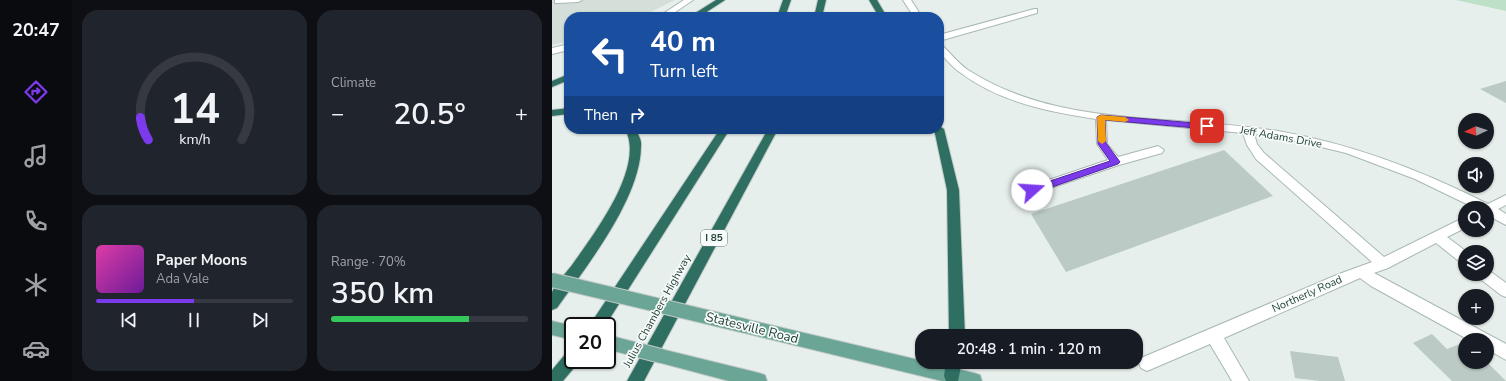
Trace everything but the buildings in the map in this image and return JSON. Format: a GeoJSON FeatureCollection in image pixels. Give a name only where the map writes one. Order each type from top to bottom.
{"type":"FeatureCollection","features":[{"type":"Feature","properties":{"kind":"highway"},"geometry":{"type":"LineString","coordinates":[[701,12],[721,0]]}},
{"type":"Feature","properties":{"kind":"highway"},"geometry":{"type":"LineString","coordinates":[[783,12],[787,0]]}},
{"type":"Feature","properties":{"kind":"highway"},"geometry":{"type":"LineString","coordinates":[[819,12],[822,0]]}},
{"type":"Feature","properties":{"kind":"highway"},"geometry":{"type":"LineString","coordinates":[[873,0],[880,12]]}},
{"type":"Feature","properties":{"kind":"highway"},"geometry":{"type":"LineString","coordinates":[[552,84],[564,79]]}},
{"type":"Feature","properties":{"kind":"highway"},"geometry":{"type":"LineString","coordinates":[[552,113],[564,112]]}},
{"type":"Feature","properties":{"kind":"highway"},"geometry":{"type":"LineString","coordinates":[[552,304],[592,245],[621,196],[636,154],[636,144],[632,134]]}},
{"type":"Feature","properties":{"kind":"highway"},"geometry":{"type":"LineString","coordinates":[[603,317],[722,134]]}},
{"type":"Feature","properties":{"kind":"highway","name":"Julius Chambers Highway"},"geometry":{"type":"LineString","coordinates":[[635,381],[770,134]]}},
{"type":"Feature","properties":{"kind":"highway"},"geometry":{"type":"LineString","coordinates":[[940,134],[953,190],[957,329]]}},
{"type":"Feature","properties":{"kind":"highway"},"geometry":{"type":"LineString","coordinates":[[641,381],[655,346]]}},
{"type":"Feature","properties":{"kind":"highway"},"geometry":{"type":"LineString","coordinates":[[553,381],[564,367]]}},
{"type":"Feature","properties":{"kind":"highway"},"geometry":{"type":"LineString","coordinates":[[561,381],[569,369]]}},
{"type":"Feature","properties":{"kind":"main road","name":"Statesville Road"},"geometry":{"type":"LineString","coordinates":[[552,280],[744,326],[953,373],[974,381]]}},
{"type":"Feature","properties":{"kind":"main road"},"geometry":{"type":"LineString","coordinates":[[552,328],[564,331]]}},
{"type":"Feature","properties":{"kind":"main road"},"geometry":{"type":"LineString","coordinates":[[616,344],[759,381]]}},
{"type":"Feature","properties":{"kind":"street"},"geometry":{"type":"LineString","coordinates":[[559,0],[558,2],[578,0]]}},
{"type":"Feature","properties":{"kind":"street"},"geometry":{"type":"LineString","coordinates":[[670,12],[689,0]]}},
{"type":"Feature","properties":{"kind":"street"},"geometry":{"type":"LineString","coordinates":[[907,0],[915,12]]}},
{"type":"Feature","properties":{"kind":"street"},"geometry":{"type":"LineString","coordinates":[[944,37],[1034,11]]}},
{"type":"Feature","properties":{"kind":"street"},"geometry":{"type":"LineString","coordinates":[[552,51],[564,49]]}},
{"type":"Feature","properties":{"kind":"street","name":"Jeff Adams Drive"},"geometry":{"type":"LineString","coordinates":[[944,54],[965,71],[1001,91],[1040,105],[1101,117],[1248,130],[1304,139],[1366,156],[1429,180],[1471,201]]}},
{"type":"Feature","properties":{"kind":"street"},"geometry":{"type":"LineString","coordinates":[[1101,117],[1102,144],[1115,162]]}},
{"type":"Feature","properties":{"kind":"street"},"geometry":{"type":"LineString","coordinates":[[1248,130],[1252,145],[1260,156],[1383,264]]}},
{"type":"Feature","properties":{"kind":"street"},"geometry":{"type":"LineString","coordinates":[[1032,190],[1115,162],[1158,150]]}},
{"type":"Feature","properties":{"kind":"street"},"geometry":{"type":"LineString","coordinates":[[1494,205],[1506,198]]}},
{"type":"Feature","properties":{"kind":"street","name":"Jeff Adams Drive"},"geometry":{"type":"LineString","coordinates":[[1494,213],[1506,220]]}},
{"type":"Feature","properties":{"kind":"street","name":"Northerly Road"},"geometry":{"type":"LineString","coordinates":[[1147,363],[1214,336],[1344,278],[1383,264],[1458,226]]}},
{"type":"Feature","properties":{"kind":"street"},"geometry":{"type":"LineString","coordinates":[[1437,236],[1458,252]]}},
{"type":"Feature","properties":{"kind":"street"},"geometry":{"type":"LineString","coordinates":[[1362,272],[1376,282],[1471,333]]}},
{"type":"Feature","properties":{"kind":"street"},"geometry":{"type":"LineString","coordinates":[[1493,281],[1506,292]]}},
{"type":"Feature","properties":{"kind":"street"},"geometry":{"type":"LineString","coordinates":[[1214,336],[1241,381]]}},
{"type":"Feature","properties":{"kind":"street"},"geometry":{"type":"LineString","coordinates":[[1494,346],[1506,353]]}},
{"type":"Feature","properties":{"kind":"shaded area"},"geometry":{"type":"Polygon","coordinates":[[[552,0],[675,0],[650,12],[564,12],[564,42],[552,45],[552,0]]]}},
{"type":"Feature","properties":{"kind":"green space"},"geometry":{"type":"Polygon","coordinates":[[[1456,0],[1506,0],[1506,11],[1456,0]]]}},
{"type":"Feature","properties":{"kind":"slow traffic"},"geometry":{"type":"LineString","coordinates":[[1102,141],[1101,117],[1125,120]]}},
{"type":"Feature","properties":{"kind":"route"},"geometry":{"type":"LineString","coordinates":[[1032,190],[1115,162],[1102,144],[1101,117],[1207,126]]}}]}
